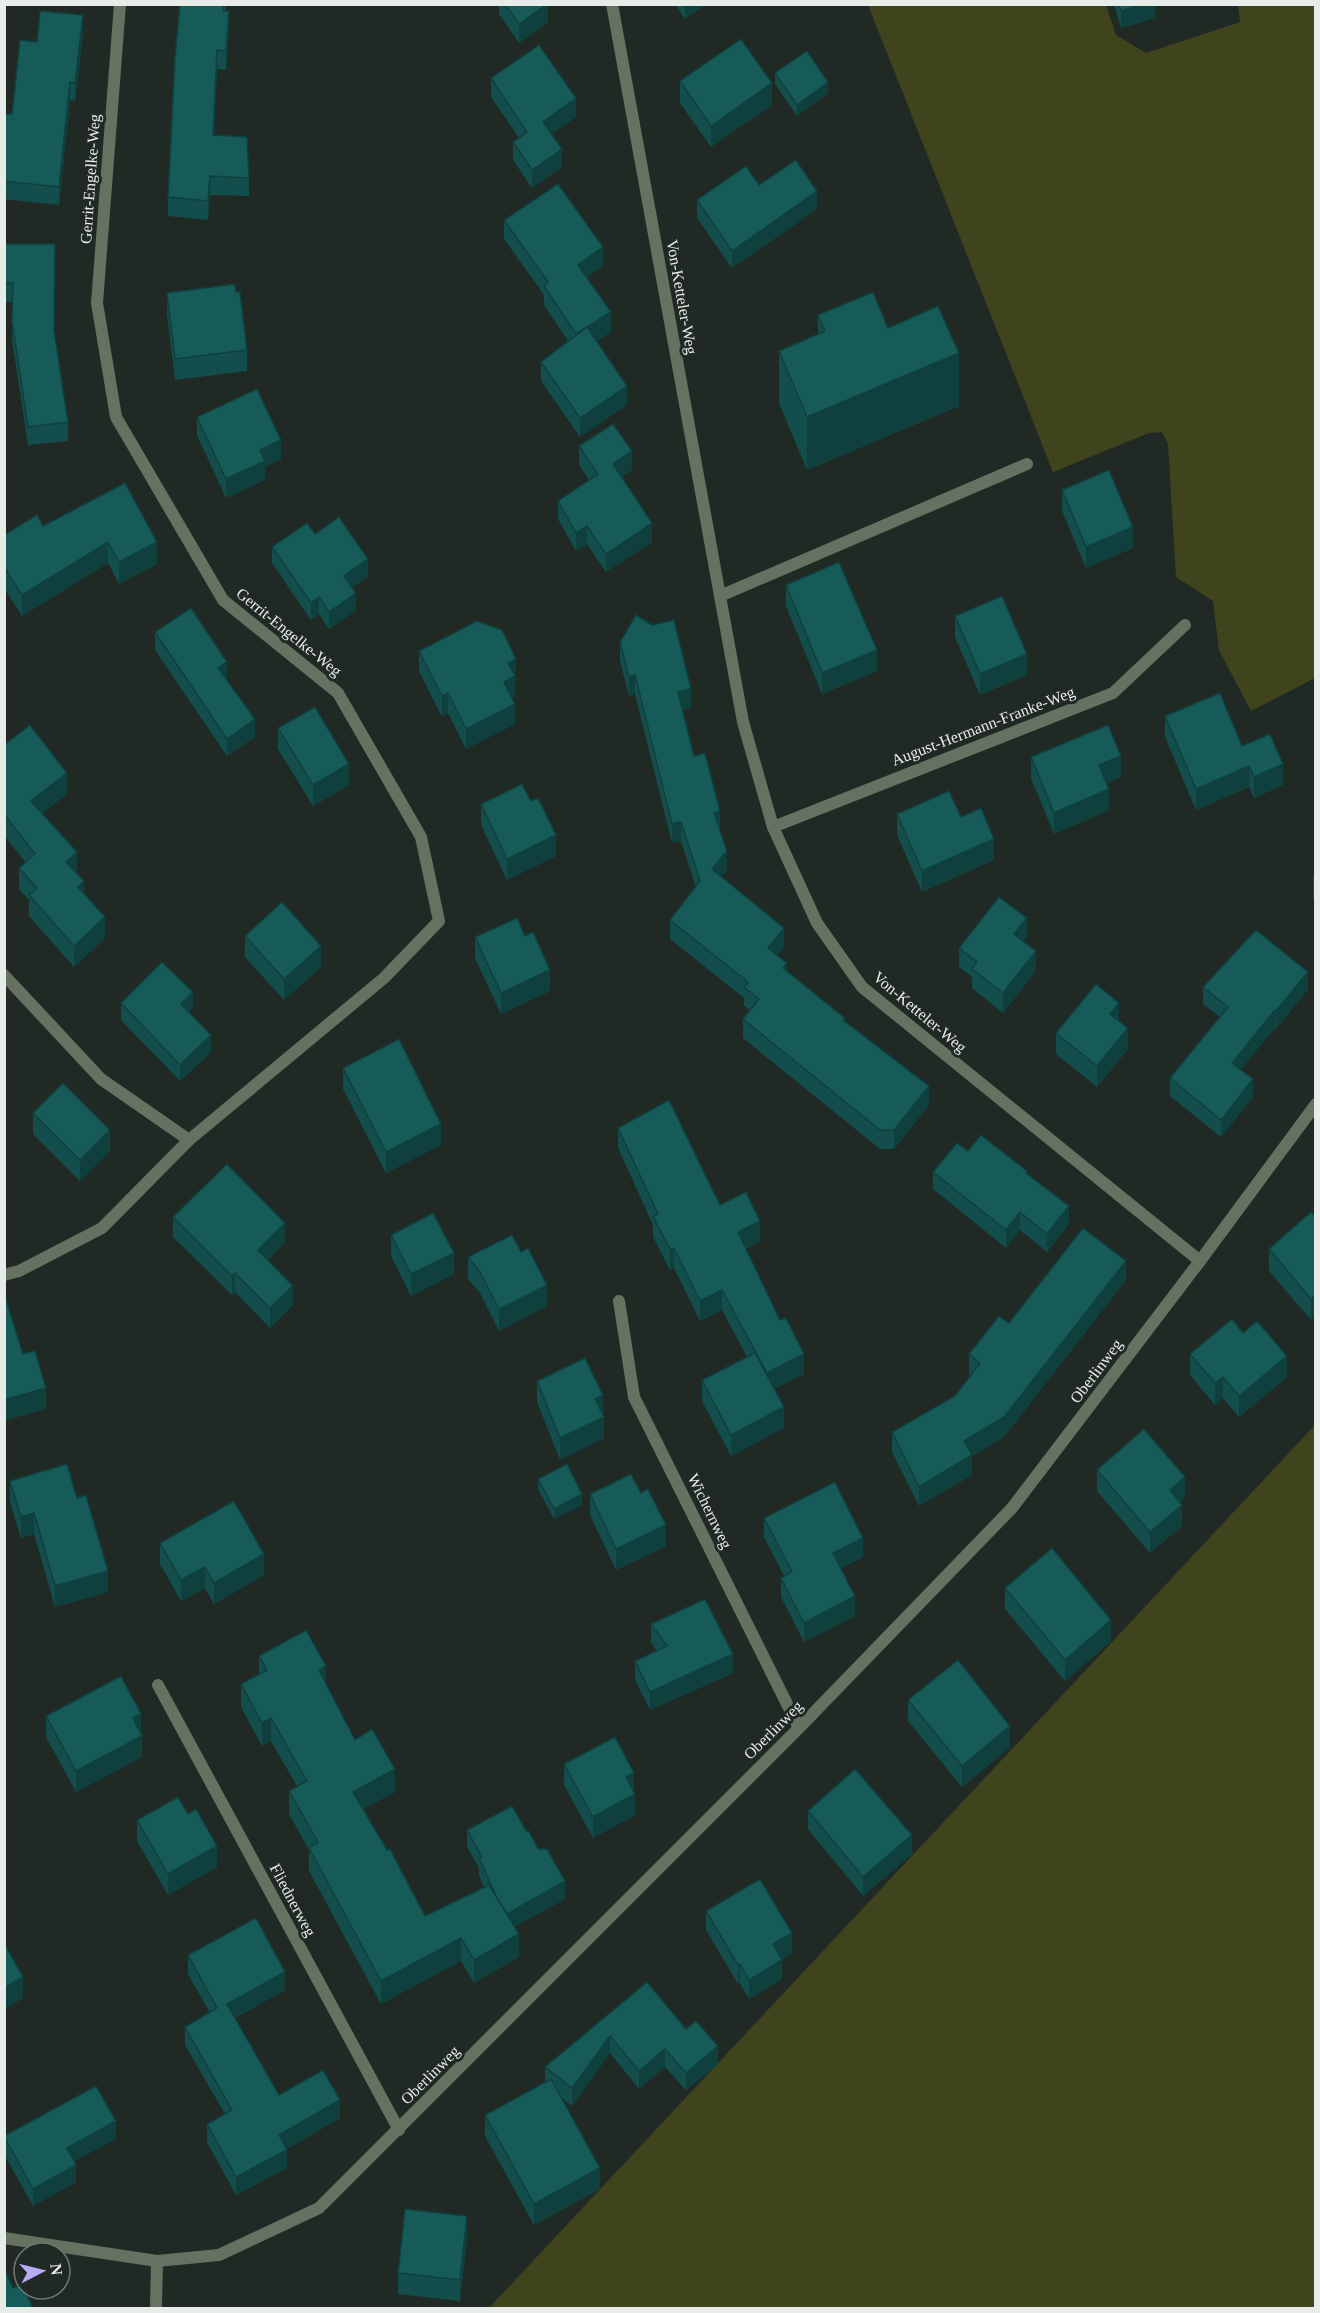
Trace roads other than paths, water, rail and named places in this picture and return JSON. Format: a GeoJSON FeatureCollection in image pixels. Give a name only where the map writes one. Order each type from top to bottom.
{"type":"FeatureCollection","features":[{"type":"Feature","properties":{"kind":"street","name":"Gerrit-Engelke-Weg"},"geometry":{"type":"LineString","coordinates":[[120,4],[97,303],[116,417],[223,600],[338,693],[421,837],[439,921],[384,978],[189,1140]]}},
{"type":"Feature","properties":{"kind":"street","name":"Von-Ketteler-Weg"},"geometry":{"type":"LineString","coordinates":[[612,4],[743,722],[773,827],[816,923],[862,987],[1200,1261]]}},
{"type":"Feature","properties":{"kind":"street"},"geometry":{"type":"LineString","coordinates":[[720,596],[1027,464]]}},
{"type":"Feature","properties":{"kind":"street","name":"August-Hermann-Franke-Weg"},"geometry":{"type":"LineString","coordinates":[[773,827],[1113,693],[1185,625]]}},
{"type":"Feature","properties":{"kind":"street"},"geometry":{"type":"LineString","coordinates":[[4,975],[101,1079],[189,1140],[102,1228],[19,1271],[4,1275]]}},
{"type":"Feature","properties":{"kind":"street","name":"Oberlinweg"},"geometry":{"type":"LineString","coordinates":[[4,2238],[157,2261],[219,2255],[319,2208],[799,1728],[1012,1508],[1316,1104]]}},
{"type":"Feature","properties":{"kind":"street","name":"Wichernweg"},"geometry":{"type":"LineString","coordinates":[[619,1301],[634,1397],[799,1728]]}},
{"type":"Feature","properties":{"kind":"street","name":"Fliednerweg"},"geometry":{"type":"LineString","coordinates":[[158,1685],[399,2130]]}},
{"type":"Feature","properties":{"kind":"street"},"geometry":{"type":"LineString","coordinates":[[156,2308],[157,2261]]}}]}
